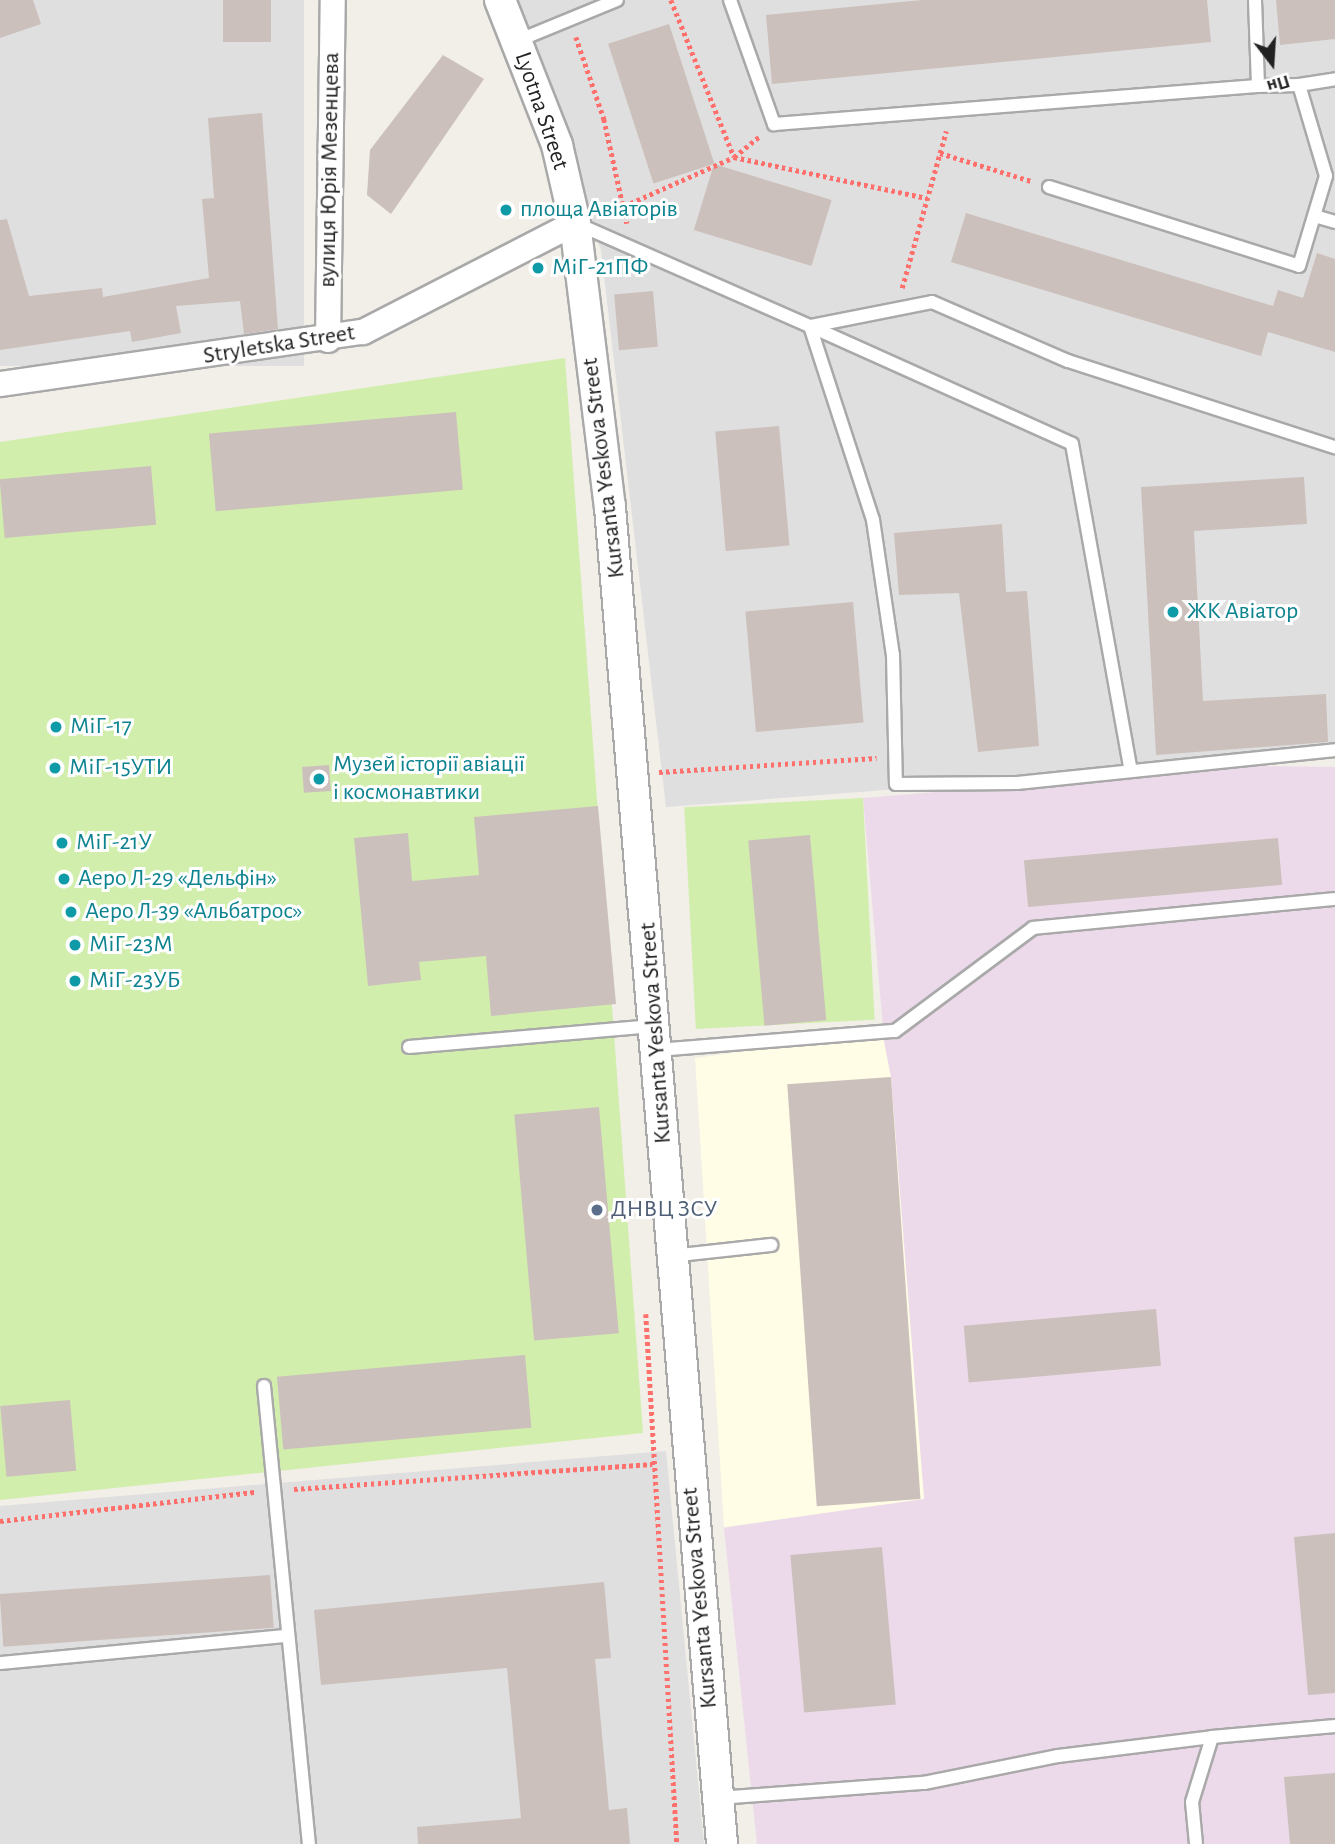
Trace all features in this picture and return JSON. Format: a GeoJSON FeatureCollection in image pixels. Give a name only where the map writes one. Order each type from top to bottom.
{"type":"FeatureCollection","features":[{"type":"Feature","properties":{"kind":"street","name":"вулиця Юрія Мезенцева"},"geometry":{"type":"LineString","coordinates":[[328,341],[333,0]]}},
{"type":"Feature","properties":{"kind":"street","name":"Lyotna Street"},"geometry":{"type":"LineString","coordinates":[[500,0],[557,145],[575,223]]}},
{"type":"Feature","properties":{"kind":"street","name":"Stryletska Street"},"geometry":{"type":"LineString","coordinates":[[0,384],[328,341],[363,332],[575,223]]}},
{"type":"Feature","properties":{"kind":"street","name":"Kursanta Yeskova Street"},"geometry":{"type":"LineString","coordinates":[[575,223],[637,774],[670,1256],[722,1844]]}},
{"type":"Feature","properties":{"kind":"lane"},"geometry":{"type":"LineString","coordinates":[[517,41],[617,0]]}},
{"type":"Feature","properties":{"kind":"lane"},"geometry":{"type":"LineString","coordinates":[[730,0],[774,124],[1299,85],[1335,79]]}},
{"type":"Feature","properties":{"kind":"lane"},"geometry":{"type":"LineString","coordinates":[[1255,0],[1258,86]]}},
{"type":"Feature","properties":{"kind":"lane"},"geometry":{"type":"LineString","coordinates":[[1049,187],[1299,266],[1318,217],[1326,176],[1299,85]]}},
{"type":"Feature","properties":{"kind":"lane"},"geometry":{"type":"LineString","coordinates":[[1318,217],[1335,222]]}},
{"type":"Feature","properties":{"kind":"lane"},"geometry":{"type":"LineString","coordinates":[[575,223],[632,245],[1072,444],[1131,771]]}},
{"type":"Feature","properties":{"kind":"lane"},"geometry":{"type":"LineString","coordinates":[[810,326],[932,302],[1069,361],[1335,447]]}},
{"type":"Feature","properties":{"kind":"lane"},"geometry":{"type":"LineString","coordinates":[[810,326],[873,520],[899,757],[896,784],[1017,783],[1335,750]]}},
{"type":"Feature","properties":{"kind":"lane"},"geometry":{"type":"LineString","coordinates":[[409,1047],[895,1031],[1033,928],[1335,899]]}},
{"type":"Feature","properties":{"kind":"lane"},"geometry":{"type":"LineString","coordinates":[[670,1256],[771,1245]]}},
{"type":"Feature","properties":{"kind":"lane"},"geometry":{"type":"LineString","coordinates":[[264,1386],[309,1844]]}},
{"type":"Feature","properties":{"kind":"lane"},"geometry":{"type":"LineString","coordinates":[[0,1663],[287,1636]]}},
{"type":"Feature","properties":{"kind":"lane"},"geometry":{"type":"LineString","coordinates":[[718,1798],[924,1783],[1058,1756],[1212,1737],[1335,1726]]}},
{"type":"Feature","properties":{"kind":"lane"},"geometry":{"type":"LineString","coordinates":[[1196,1844],[1192,1802],[1212,1737]]}},
{"type":"Feature","properties":{"kind":"path"},"geometry":{"type":"LineString","coordinates":[[671,0],[734,157]]}},
{"type":"Feature","properties":{"kind":"path"},"geometry":{"type":"LineString","coordinates":[[570,19],[604,119],[632,245]]}},
{"type":"Feature","properties":{"kind":"path"},"geometry":{"type":"LineString","coordinates":[[896,309],[952,110]]}},
{"type":"Feature","properties":{"kind":"path"},"geometry":{"type":"LineString","coordinates":[[624,206],[734,157],[774,124]]}},
{"type":"Feature","properties":{"kind":"path"},"geometry":{"type":"LineString","coordinates":[[940,153],[1049,187]]}},
{"type":"Feature","properties":{"kind":"path"},"geometry":{"type":"LineString","coordinates":[[734,157],[927,198]]}},
{"type":"Feature","properties":{"kind":"path"},"geometry":{"type":"LineString","coordinates":[[637,774],[899,757]]}},
{"type":"Feature","properties":{"kind":"path"},"geometry":{"type":"LineString","coordinates":[[0,1521],[274,1490],[652,1464]]}},
{"type":"Feature","properties":{"kind":"shaded area"},"geometry":{"type":"Polygon","coordinates":[[[0,0],[304,0],[304,366],[0,366],[0,0]]]}},
{"type":"Feature","properties":{"kind":"shaded area"},"geometry":{"type":"Polygon","coordinates":[[[507,0],[1335,0],[1335,755],[666,807],[601,250],[507,0]]]}},
{"type":"Feature","properties":{"kind":"shaded area"},"geometry":{"type":"Polygon","coordinates":[[[1259,766],[1335,767],[1335,1844],[757,1844],[724,1528],[924,1498],[863,798],[1259,766]]]}},
{"type":"Feature","properties":{"kind":"shaded area"},"geometry":{"type":"Polygon","coordinates":[[[882,1032],[891,1077],[924,1499],[724,1527],[695,1058],[882,1032]]]}},
{"type":"Feature","properties":{"kind":"shaded area"},"geometry":{"type":"Polygon","coordinates":[[[666,1451],[704,1844],[0,1844],[0,1506],[666,1451]]]}},
{"type":"Feature","properties":{"kind":"green space"},"geometry":{"type":"Polygon","coordinates":[[[565,358],[643,1433],[0,1500],[0,442],[565,358]]]}},
{"type":"Feature","properties":{"kind":"green space"},"geometry":{"type":"Polygon","coordinates":[[[863,798],[875,1020],[696,1029],[684,807],[863,798]]]}},
{"type":"Feature","properties":{"kind":"building"},"geometry":{"type":"Polygon","coordinates":[[[0,0],[33,0],[41,24],[0,38],[0,0]]]}},
{"type":"Feature","properties":{"kind":"building"},"geometry":{"type":"Polygon","coordinates":[[[223,0],[271,0],[271,42],[223,42],[223,0]]]}},
{"type":"Feature","properties":{"kind":"building"},"geometry":{"type":"Polygon","coordinates":[[[922,0],[1207,0],[1211,42],[772,84],[766,15],[922,0]]]}},
{"type":"Feature","properties":{"kind":"building"},"geometry":{"type":"Polygon","coordinates":[[[1276,0],[1335,0],[1335,39],[1280,45],[1276,0]]]}},
{"type":"Feature","properties":{"kind":"building"},"geometry":{"type":"Polygon","coordinates":[[[669,24],[714,164],[654,184],[608,44],[669,24]]]}},
{"type":"Feature","properties":{"kind":"building"},"geometry":{"type":"Polygon","coordinates":[[[443,55],[484,79],[391,214],[367,195],[370,150],[443,55]]]}},
{"type":"Feature","properties":{"kind":"building"},"geometry":{"type":"Polygon","coordinates":[[[262,113],[278,329],[244,334],[240,301],[176,306],[181,333],[132,342],[130,331],[0,350],[0,220],[7,219],[29,296],[102,288],[103,297],[209,278],[202,199],[214,198],[208,118],[262,113]]]}},
{"type":"Feature","properties":{"kind":"building"},"geometry":{"type":"Polygon","coordinates":[[[714,164],[832,200],[811,266],[694,230],[714,164]]]}},
{"type":"Feature","properties":{"kind":"building"},"geometry":{"type":"Polygon","coordinates":[[[966,213],[1273,306],[1278,290],[1303,298],[1317,253],[1335,259],[1335,352],[1268,332],[1261,356],[951,262],[966,213]]]}},
{"type":"Feature","properties":{"kind":"building"},"geometry":{"type":"Polygon","coordinates":[[[653,291],[658,347],[619,350],[614,294],[653,291]]]}},
{"type":"Feature","properties":{"kind":"building"},"geometry":{"type":"Polygon","coordinates":[[[456,412],[463,490],[216,511],[209,434],[456,412]]]}},
{"type":"Feature","properties":{"kind":"building"},"geometry":{"type":"Polygon","coordinates":[[[779,426],[789,546],[726,551],[715,432],[779,426]]]}},
{"type":"Feature","properties":{"kind":"building"},"geometry":{"type":"Polygon","coordinates":[[[151,466],[156,525],[5,538],[0,479],[151,466]]]}},
{"type":"Feature","properties":{"kind":"building","name":"ЖК Авіатор"},"geometry":{"type":"Polygon","coordinates":[[[1304,477],[1307,524],[1194,531],[1203,701],[1326,694],[1328,742],[1156,755],[1141,487],[1304,477]]]}},
{"type":"Feature","properties":{"kind":"building"},"geometry":{"type":"Polygon","coordinates":[[[1002,524],[1006,592],[1027,591],[1039,746],[978,752],[959,593],[899,595],[894,533],[1002,524]]]}},
{"type":"Feature","properties":{"kind":"building"},"geometry":{"type":"Polygon","coordinates":[[[853,602],[864,723],[756,732],[745,611],[853,602]]]}},
{"type":"Feature","properties":{"kind":"building"},"geometry":{"type":"Polygon","coordinates":[[[329,765],[331,791],[304,793],[302,767],[329,765]]]}},
{"type":"Feature","properties":{"kind":"building"},"geometry":{"type":"Polygon","coordinates":[[[598,806],[616,1004],[491,1016],[486,956],[419,962],[421,980],[368,986],[354,838],[408,833],[412,881],[479,875],[474,817],[598,806]]]}},
{"type":"Feature","properties":{"kind":"building"},"geometry":{"type":"Polygon","coordinates":[[[810,835],[826,1020],[764,1026],[748,840],[810,835]]]}},
{"type":"Feature","properties":{"kind":"building"},"geometry":{"type":"Polygon","coordinates":[[[1278,838],[1282,885],[1028,907],[1024,860],[1278,838]]]}},
{"type":"Feature","properties":{"kind":"building"},"geometry":{"type":"Polygon","coordinates":[[[891,1077],[921,1499],[817,1506],[787,1084],[891,1077]]]}},
{"type":"Feature","properties":{"kind":"building"},"geometry":{"type":"Polygon","coordinates":[[[599,1107],[619,1333],[534,1341],[514,1114],[599,1107]]]}},
{"type":"Feature","properties":{"kind":"building"},"geometry":{"type":"Polygon","coordinates":[[[1156,1309],[1161,1366],[969,1383],[964,1326],[1156,1309]]]}},
{"type":"Feature","properties":{"kind":"building"},"geometry":{"type":"Polygon","coordinates":[[[525,1355],[531,1428],[283,1449],[277,1377],[525,1355]]]}},
{"type":"Feature","properties":{"kind":"building"},"geometry":{"type":"Polygon","coordinates":[[[70,1400],[76,1471],[6,1477],[0,1406],[70,1400]]]}},
{"type":"Feature","properties":{"kind":"building"},"geometry":{"type":"Polygon","coordinates":[[[1335,1533],[1335,1693],[1308,1695],[1294,1537],[1335,1533]]]}},
{"type":"Feature","properties":{"kind":"building"},"geometry":{"type":"Polygon","coordinates":[[[882,1547],[896,1704],[804,1712],[790,1555],[882,1547]]]}},
{"type":"Feature","properties":{"kind":"building"},"geometry":{"type":"Polygon","coordinates":[[[270,1575],[274,1628],[3,1647],[0,1594],[270,1575]]]}},
{"type":"Feature","properties":{"kind":"building"},"geometry":{"type":"Polygon","coordinates":[[[604,1582],[611,1658],[595,1659],[609,1810],[627,1808],[630,1844],[418,1844],[417,1827],[521,1818],[507,1668],[321,1685],[314,1610],[604,1582]]]}},
{"type":"Feature","properties":{"kind":"building"},"geometry":{"type":"Polygon","coordinates":[[[1335,1773],[1335,1844],[1290,1844],[1284,1777],[1335,1773]]]}},
{"type":"Feature","properties":{"kind":"place","name":"площа Авіаторів"},"geometry":{"type":"Point","coordinates":[506,210]}},
{"type":"Feature","properties":{"kind":"place","name":"МіГ-21ПФ"},"geometry":{"type":"Point","coordinates":[538,268]}},
{"type":"Feature","properties":{"kind":"place","name":"ЖК Авіатор"},"geometry":{"type":"Point","coordinates":[1173,612]}},
{"type":"Feature","properties":{"kind":"place","name":"МіГ-17"},"geometry":{"type":"Point","coordinates":[56,727]}},
{"type":"Feature","properties":{"kind":"place","name":"МіГ-15УТИ"},"geometry":{"type":"Point","coordinates":[55,768]}},
{"type":"Feature","properties":{"kind":"place","name":"Музей історії авіації і космонавтики"},"geometry":{"type":"Point","coordinates":[319,779]}},
{"type":"Feature","properties":{"kind":"place","name":"МіГ-21У"},"geometry":{"type":"Point","coordinates":[62,843]}},
{"type":"Feature","properties":{"kind":"place","name":"Аеро Л-29 «Дельфін»"},"geometry":{"type":"Point","coordinates":[64,879]}},
{"type":"Feature","properties":{"kind":"place","name":"Аеро Л-39 «Альбатрос»"},"geometry":{"type":"Point","coordinates":[71,912]}},
{"type":"Feature","properties":{"kind":"place","name":"МіГ-23М"},"geometry":{"type":"Point","coordinates":[75,945]}},
{"type":"Feature","properties":{"kind":"place","name":"МіГ-23УБ"},"geometry":{"type":"Point","coordinates":[75,981]}},
{"type":"Feature","properties":{"kind":"place","name":"ДНВЦ ЗСУ"},"geometry":{"type":"Point","coordinates":[597,1210]}}]}
